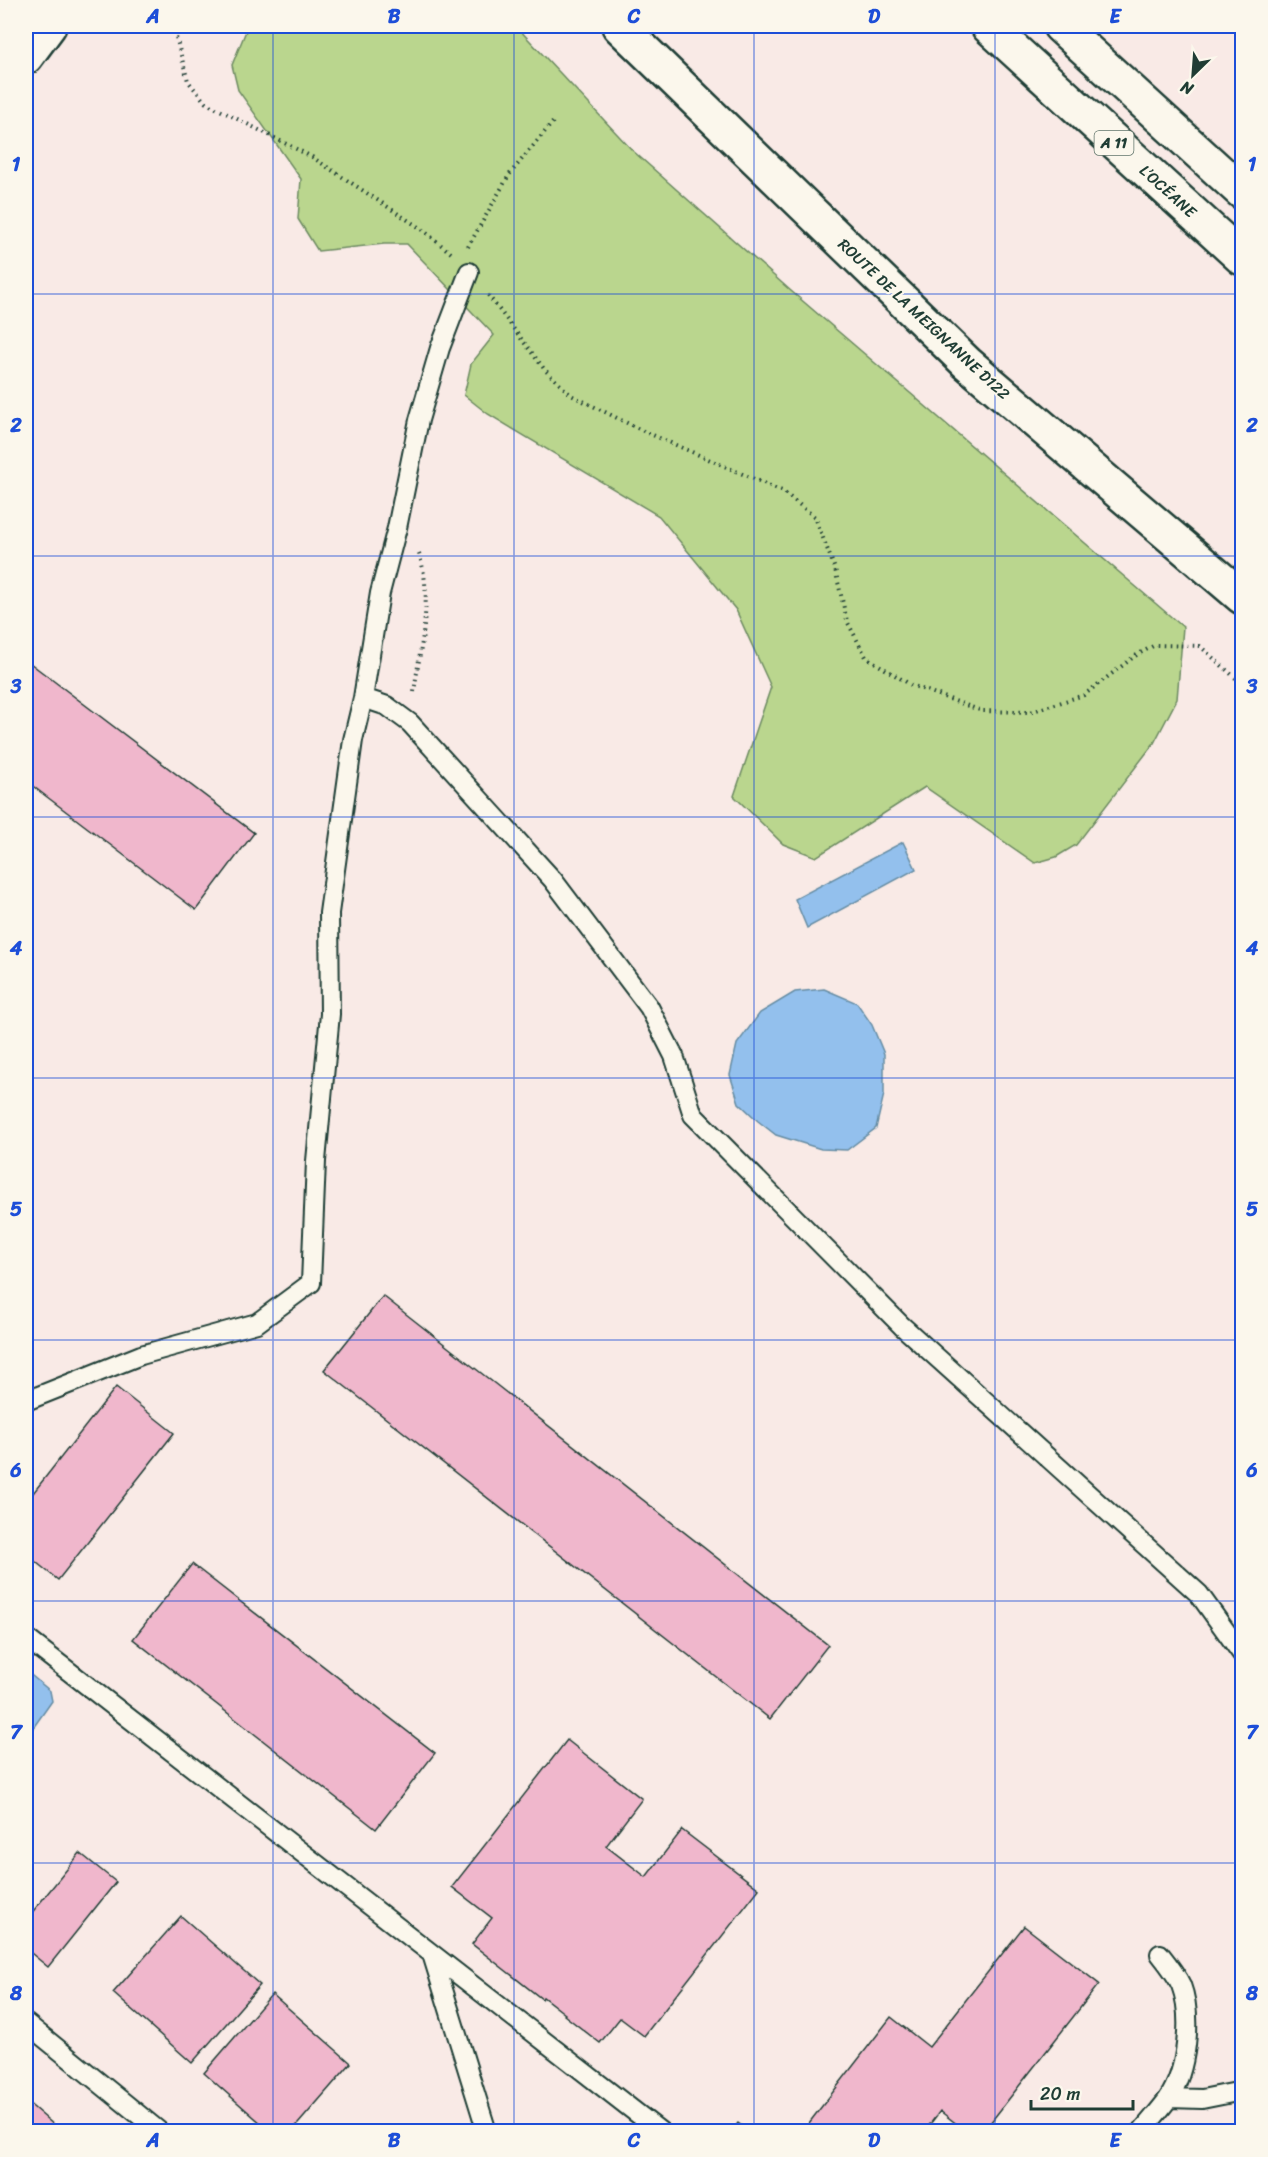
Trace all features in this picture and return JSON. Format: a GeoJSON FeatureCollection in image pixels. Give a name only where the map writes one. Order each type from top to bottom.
{"type":"FeatureCollection","features":[{"type":"Feature","properties":{"kind":"main road"},"geometry":{"type":"LineString","coordinates":[[26,57],[49,26]]}},
{"type":"Feature","properties":{"kind":"main road","name":"ROUTE DE LA MEIGNANNE D122"},"geometry":{"type":"LineString","coordinates":[[619,26],[967,363],[1242,597]]}},
{"type":"Feature","properties":{"kind":"main road","name":"L’OCÉANE"},"geometry":{"type":"LineString","coordinates":[[988,26],[1242,258]]}},
{"type":"Feature","properties":{"kind":"main road"},"geometry":{"type":"LineString","coordinates":[[1060,26],[1242,192]]}},
{"type":"Feature","properties":{"kind":"lane"},"geometry":{"type":"LineString","coordinates":[[26,1401],[141,1355],[257,1323],[311,1283],[316,1161],[330,1014],[329,913],[352,740],[363,698],[380,593],[397,528],[419,420],[465,266]]}},
{"type":"Feature","properties":{"kind":"lane"},"geometry":{"type":"LineString","coordinates":[[363,698],[387,706],[410,723],[553,880],[649,1007],[674,1056],[693,1115],[902,1326],[1199,1594],[1242,1654]]}},
{"type":"Feature","properties":{"kind":"lane"},"geometry":{"type":"LineString","coordinates":[[26,1411],[54,1390]]}},
{"type":"Feature","properties":{"kind":"lane"},"geometry":{"type":"LineString","coordinates":[[26,1638],[661,2132]]}},
{"type":"Feature","properties":{"kind":"lane"},"geometry":{"type":"LineString","coordinates":[[432,1954],[487,2132]]}},
{"type":"Feature","properties":{"kind":"lane"},"geometry":{"type":"LineString","coordinates":[[1141,2132],[1169,2098],[1184,2054],[1187,2013],[1180,1983],[1160,1954]]}},
{"type":"Feature","properties":{"kind":"lane"},"geometry":{"type":"LineString","coordinates":[[26,2023],[160,2132]]}},
{"type":"Feature","properties":{"kind":"lane"},"geometry":{"type":"LineString","coordinates":[[1169,2098],[1202,2099],[1242,2091]]}},
{"type":"Feature","properties":{"kind":"path"},"geometry":{"type":"LineString","coordinates":[[173,26],[188,81],[206,103],[312,157],[423,230],[465,266],[545,370],[571,395],[642,430],[782,491],[815,517],[835,569],[847,621],[866,657],[911,685],[982,711],[1030,712],[1084,695],[1155,645],[1200,646],[1242,684]]}},
{"type":"Feature","properties":{"kind":"path"},"geometry":{"type":"LineString","coordinates":[[465,266],[509,175],[553,122]]}},
{"type":"Feature","properties":{"kind":"path"},"geometry":{"type":"LineString","coordinates":[[397,528],[403,532],[418,552],[425,580],[426,600],[410,723]]}},
{"type":"Feature","properties":{"kind":"green space"},"geometry":{"type":"Polygon","coordinates":[[[248,26],[516,26],[633,151],[791,291],[1183,627],[1177,699],[1154,743],[1076,845],[1056,857],[1035,863],[925,787],[816,857],[783,844],[734,796],[771,687],[736,610],[659,516],[488,414],[464,395],[471,364],[494,335],[407,244],[384,244],[318,251],[298,219],[301,179],[238,90],[232,65],[248,26]]]}},
{"type":"Feature","properties":{"kind":"water"},"geometry":{"type":"Polygon","coordinates":[[[903,842],[916,869],[807,928],[795,899],[903,842]]]}},
{"type":"Feature","properties":{"kind":"water"},"geometry":{"type":"Polygon","coordinates":[[[824,989],[857,1003],[872,1025],[884,1054],[884,1094],[876,1128],[847,1150],[821,1149],[776,1135],[739,1103],[730,1075],[737,1044],[760,1013],[795,992],[824,989]]]}},
{"type":"Feature","properties":{"kind":"water"},"geometry":{"type":"Polygon","coordinates":[[[26,1671],[50,1691],[52,1701],[26,1738],[26,1671]]]}},
{"type":"Feature","properties":{"kind":"building"},"geometry":{"type":"Polygon","coordinates":[[[26,660],[254,833],[196,910],[26,781],[26,660]]]}},
{"type":"Feature","properties":{"kind":"building"},"geometry":{"type":"Polygon","coordinates":[[[383,1296],[828,1645],[770,1719],[324,1370],[383,1296]]]}},
{"type":"Feature","properties":{"kind":"building"},"geometry":{"type":"Polygon","coordinates":[[[116,1387],[174,1433],[58,1580],[26,1554],[26,1502],[116,1387]]]}},
{"type":"Feature","properties":{"kind":"building"},"geometry":{"type":"Polygon","coordinates":[[[192,1564],[435,1753],[376,1829],[133,1639],[192,1564]]]}},
{"type":"Feature","properties":{"kind":"building"},"geometry":{"type":"Polygon","coordinates":[[[567,1740],[642,1799],[606,1846],[646,1877],[682,1830],[759,1889],[644,2036],[620,2018],[600,2043],[543,1997],[542,1999],[472,1944],[492,1918],[452,1887],[567,1740]]]}},
{"type":"Feature","properties":{"kind":"building"},"geometry":{"type":"Polygon","coordinates":[[[80,1853],[116,1882],[48,1967],[26,1949],[26,1920],[80,1853]]]}},
{"type":"Feature","properties":{"kind":"building"},"geometry":{"type":"Polygon","coordinates":[[[181,1916],[260,1985],[192,2063],[113,1993],[181,1916]]]}},
{"type":"Feature","properties":{"kind":"building"},"geometry":{"type":"Polygon","coordinates":[[[1024,1926],[1099,1984],[983,2132],[967,2132],[940,2111],[924,2132],[802,2132],[891,2017],[929,2047],[1024,1926]]]}},
{"type":"Feature","properties":{"kind":"building"},"geometry":{"type":"Polygon","coordinates":[[[272,1994],[351,2063],[291,2132],[271,2132],[204,2073],[272,1994]]]}},
{"type":"Feature","properties":{"kind":"building"},"geometry":{"type":"Polygon","coordinates":[[[26,2101],[62,2132],[26,2132],[26,2101]]]}},
{"type":"Feature","properties":{"kind":"building"},"geometry":{"type":"Polygon","coordinates":[[[738,2123],[750,2132],[731,2132],[738,2123]]]}}]}
